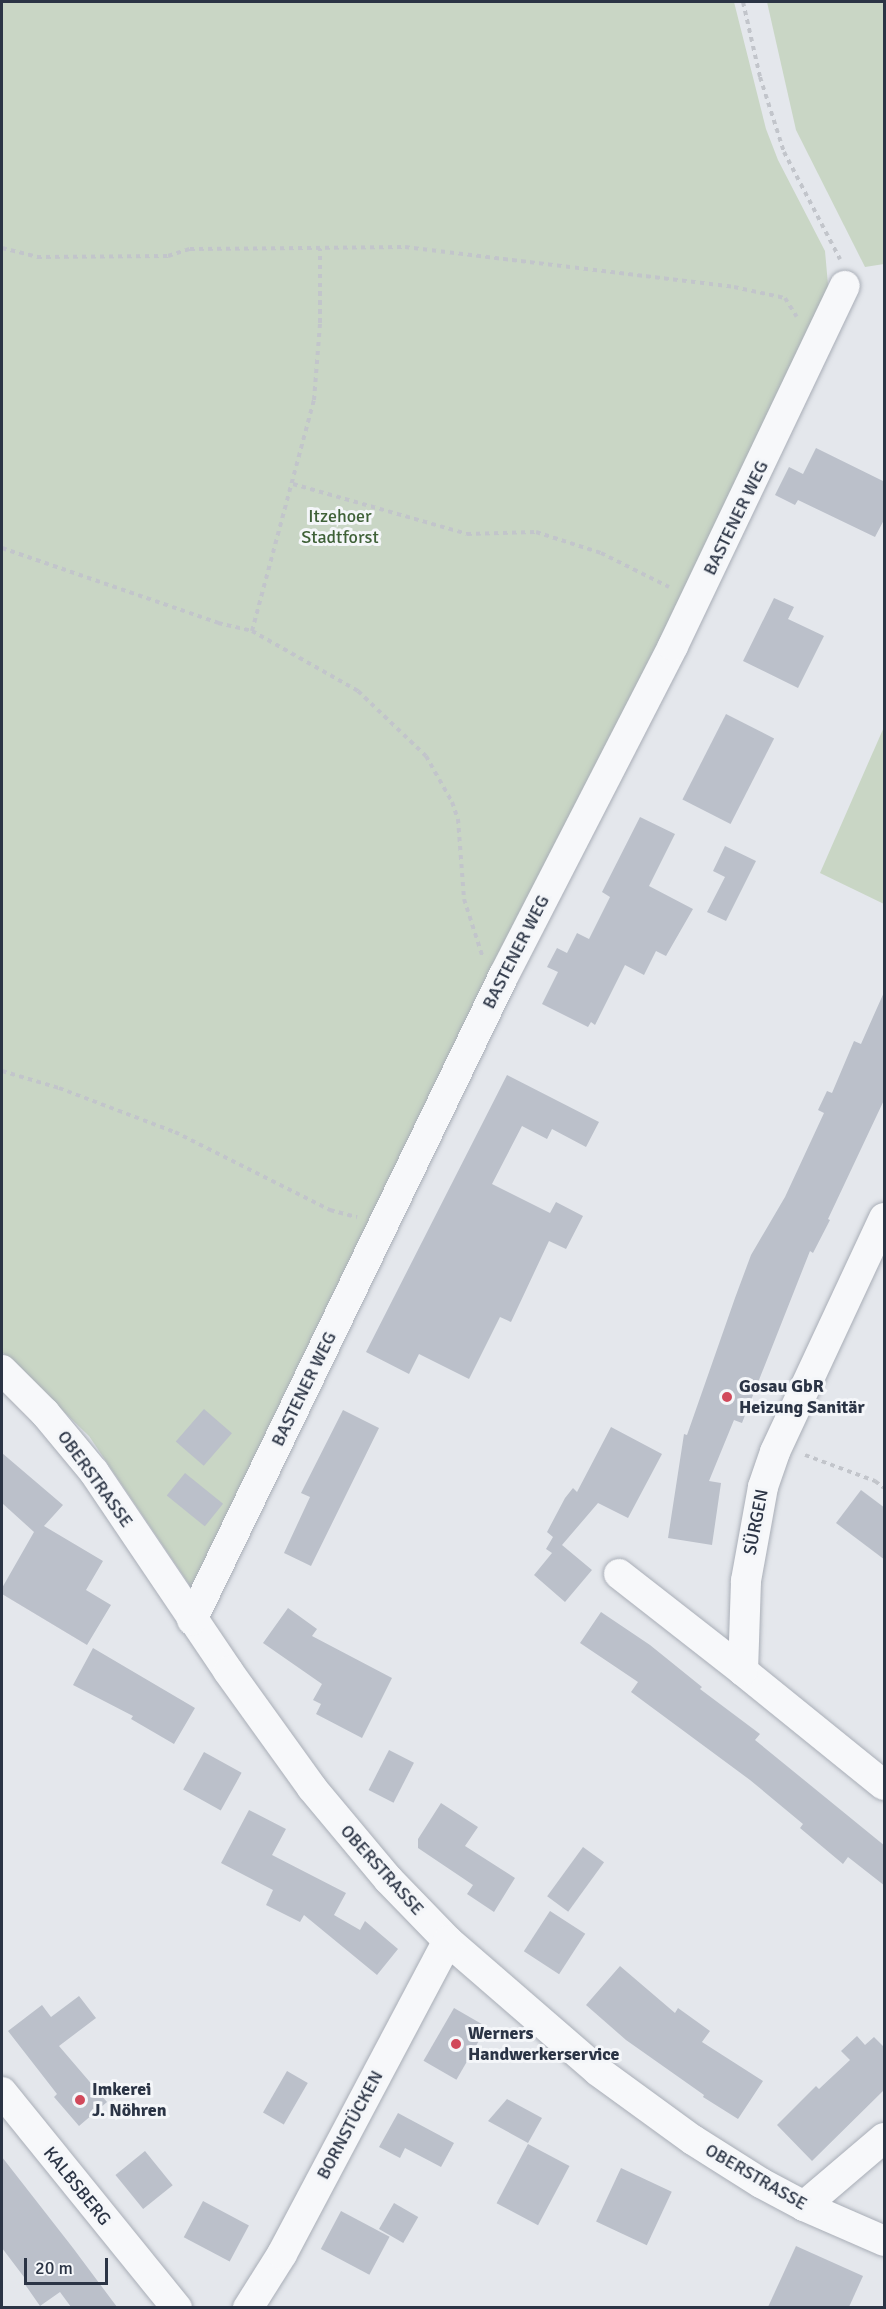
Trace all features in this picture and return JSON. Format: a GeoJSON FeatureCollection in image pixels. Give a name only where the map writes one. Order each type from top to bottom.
{"type":"FeatureCollection","features":[{"type":"Feature","properties":{"kind":"street","name":"BASTENER WEG"},"geometry":{"type":"LineString","coordinates":[[192,1620],[504,975],[701,589],[845,286]]}},
{"type":"Feature","properties":{"kind":"street","name":"SÜRGEN"},"geometry":{"type":"LineString","coordinates":[[743,1671],[746,1581],[753,1527],[763,1487],[778,1445],[885,1218]]}},
{"type":"Feature","properties":{"kind":"street","name":"OBERSTRASSE"},"geometry":{"type":"LineString","coordinates":[[2,1370],[75,1446],[192,1620],[312,1788],[388,1879],[448,1941],[521,2006],[635,2099],[734,2167],[804,2206],[885,2241]]}},
{"type":"Feature","properties":{"kind":"street"},"geometry":{"type":"LineString","coordinates":[[618,1574],[885,1785]]}},
{"type":"Feature","properties":{"kind":"street","name":"BORNSTÜCKEN"},"geometry":{"type":"LineString","coordinates":[[248,2307],[282,2253],[448,1941]]}},
{"type":"Feature","properties":{"kind":"street","name":"KALBSBERG"},"geometry":{"type":"LineString","coordinates":[[2,2092],[177,2307]]}},
{"type":"Feature","properties":{"kind":"street"},"geometry":{"type":"LineString","coordinates":[[804,2206],[885,2138]]}},
{"type":"Feature","properties":{"kind":"path"},"geometry":{"type":"LineString","coordinates":[[742,2],[760,77],[784,152],[839,255],[845,286]]}},
{"type":"Feature","properties":{"kind":"path"},"geometry":{"type":"LineString","coordinates":[[2,248],[37,256],[168,256],[190,249],[405,247],[734,287],[777,295],[791,305],[816,348]]}},
{"type":"Feature","properties":{"kind":"path"},"geometry":{"type":"LineString","coordinates":[[252,631],[314,400],[320,324],[320,249]]}},
{"type":"Feature","properties":{"kind":"path"},"geometry":{"type":"LineString","coordinates":[[293,484],[467,534],[536,532],[601,553],[679,592],[701,589]]}},
{"type":"Feature","properties":{"kind":"path"},"geometry":{"type":"LineString","coordinates":[[2,548],[218,623],[252,631],[358,691],[426,756],[442,782],[458,819],[464,899],[477,948],[489,967],[504,975]]}},
{"type":"Feature","properties":{"kind":"path"},"geometry":{"type":"LineString","coordinates":[[2,1071],[59,1088],[175,1132],[330,1210],[384,1225]]}},
{"type":"Feature","properties":{"kind":"path"},"geometry":{"type":"LineString","coordinates":[[778,1445],[874,1481],[885,1488]]}},
{"type":"Feature","properties":{"kind":"green space","name":"Itzehoer Stadtforst"},"geometry":{"type":"Polygon","coordinates":[[[2,2],[734,2],[766,129],[778,160],[825,251],[829,296],[567,827],[199,1599],[89,1436],[2,1352],[2,2]]]}},
{"type":"Feature","properties":{"kind":"green space"},"geometry":{"type":"Polygon","coordinates":[[[767,2],[884,2],[884,264],[865,267],[796,130],[767,2]]]}},
{"type":"Feature","properties":{"kind":"green space"},"geometry":{"type":"Polygon","coordinates":[[[884,727],[884,904],[820,873],[884,727]]]}},
{"type":"Feature","properties":{"kind":"building"},"geometry":{"type":"Polygon","coordinates":[[[816,448],[885,482],[885,518],[875,537],[798,500],[795,505],[775,495],[789,467],[803,474],[816,448]]]}},
{"type":"Feature","properties":{"kind":"building"},"geometry":{"type":"Polygon","coordinates":[[[774,598],[794,607],[788,619],[824,636],[798,688],[743,661],[774,598]]]}},
{"type":"Feature","properties":{"kind":"building"},"geometry":{"type":"Polygon","coordinates":[[[726,714],[774,739],[731,824],[682,800],[726,714]]]}},
{"type":"Feature","properties":{"kind":"building"},"geometry":{"type":"Polygon","coordinates":[[[640,817],[675,834],[649,886],[693,909],[666,956],[656,951],[644,975],[625,965],[595,1025],[591,1022],[588,1027],[542,1004],[558,972],[547,967],[557,948],[567,953],[577,933],[589,939],[610,897],[602,892],[640,817]]]}},
{"type":"Feature","properties":{"kind":"building"},"geometry":{"type":"Polygon","coordinates":[[[725,846],[756,861],[726,921],[707,912],[725,877],[713,871],[725,846]]]}},
{"type":"Feature","properties":{"kind":"building"},"geometry":{"type":"Polygon","coordinates":[[[885,990],[885,1098],[828,1219],[830,1220],[813,1253],[810,1251],[742,1423],[734,1420],[709,1481],[721,1483],[712,1545],[668,1538],[684,1434],[687,1435],[751,1255],[785,1197],[824,1113],[818,1110],[827,1091],[832,1093],[854,1041],[861,1044],[885,990]]]}},
{"type":"Feature","properties":{"kind":"building"},"geometry":{"type":"Polygon","coordinates":[[[507,1075],[599,1122],[586,1147],[552,1129],[547,1139],[522,1126],[492,1184],[550,1213],[556,1202],[583,1216],[566,1249],[549,1241],[511,1322],[500,1317],[469,1379],[419,1354],[409,1374],[366,1352],[507,1075]]]}},
{"type":"Feature","properties":{"kind":"building"},"geometry":{"type":"Polygon","coordinates":[[[204,1409],[232,1433],[204,1466],[176,1441],[204,1409]]]}},
{"type":"Feature","properties":{"kind":"building"},"geometry":{"type":"Polygon","coordinates":[[[343,1410],[379,1428],[311,1566],[284,1553],[310,1497],[301,1493],[343,1410]]]}},
{"type":"Feature","properties":{"kind":"building"},"geometry":{"type":"Polygon","coordinates":[[[611,1427],[662,1454],[628,1518],[598,1503],[562,1545],[592,1570],[565,1602],[534,1575],[552,1553],[546,1549],[553,1537],[547,1532],[565,1498],[573,1488],[577,1492],[611,1427]]]}},
{"type":"Feature","properties":{"kind":"building"},"geometry":{"type":"Polygon","coordinates":[[[2,1453],[63,1505],[44,1526],[103,1561],[86,1590],[111,1605],[87,1645],[2,1594],[2,1588],[34,1532],[2,1503],[2,1453]]]}},
{"type":"Feature","properties":{"kind":"building"},"geometry":{"type":"Polygon","coordinates":[[[185,1473],[223,1504],[205,1526],[167,1496],[185,1473]]]}},
{"type":"Feature","properties":{"kind":"building"},"geometry":{"type":"Polygon","coordinates":[[[861,1490],[885,1508],[885,1560],[836,1523],[861,1490]]]}},
{"type":"Feature","properties":{"kind":"building"},"geometry":{"type":"Polygon","coordinates":[[[288,1608],[317,1629],[312,1636],[392,1678],[362,1738],[316,1714],[321,1704],[313,1700],[322,1684],[263,1643],[288,1608]]]}},
{"type":"Feature","properties":{"kind":"building"},"geometry":{"type":"Polygon","coordinates":[[[601,1612],[650,1645],[702,1687],[700,1689],[760,1734],[755,1740],[885,1846],[885,1886],[848,1857],[843,1864],[800,1828],[803,1824],[750,1780],[631,1692],[638,1682],[580,1643],[601,1612]]]}},
{"type":"Feature","properties":{"kind":"building"},"geometry":{"type":"Polygon","coordinates":[[[93,1648],[195,1708],[174,1744],[131,1719],[133,1716],[73,1685],[93,1648]]]}},
{"type":"Feature","properties":{"kind":"building"},"geometry":{"type":"Polygon","coordinates":[[[389,1750],[414,1763],[394,1803],[369,1790],[389,1750]]]}},
{"type":"Feature","properties":{"kind":"building"},"geometry":{"type":"Polygon","coordinates":[[[204,1752],[242,1773],[221,1810],[183,1790],[204,1752]]]}},
{"type":"Feature","properties":{"kind":"building"},"geometry":{"type":"Polygon","coordinates":[[[441,1803],[478,1827],[465,1846],[515,1878],[494,1912],[467,1894],[473,1885],[418,1848],[418,1839],[441,1803]]]}},
{"type":"Feature","properties":{"kind":"building"},"geometry":{"type":"Polygon","coordinates":[[[249,1810],[286,1829],[272,1855],[346,1893],[334,1915],[360,1930],[365,1921],[398,1949],[377,1975],[304,1915],[300,1922],[266,1905],[273,1890],[221,1863],[249,1810]]]}},
{"type":"Feature","properties":{"kind":"building"},"geometry":{"type":"Polygon","coordinates":[[[583,1847],[604,1862],[568,1912],[547,1896],[583,1847]]]}},
{"type":"Feature","properties":{"kind":"building"},"geometry":{"type":"Polygon","coordinates":[[[550,1911],[585,1934],[559,1974],[524,1951],[550,1911]]]}},
{"type":"Feature","properties":{"kind":"building"},"geometry":{"type":"Polygon","coordinates":[[[620,1966],[675,2013],[678,2008],[710,2031],[702,2042],[763,2081],[738,2119],[703,2097],[704,2095],[626,2040],[586,2005],[620,1966]]]}},
{"type":"Feature","properties":{"kind":"building"},"geometry":{"type":"Polygon","coordinates":[[[79,1996],[96,2018],[59,2046],[107,2102],[79,2126],[54,2097],[57,2094],[8,2031],[42,2005],[51,2017],[79,1996]]]}},
{"type":"Feature","properties":{"kind":"building","name":"Werners Handwerkerservice"},"geometry":{"type":"Polygon","coordinates":[[[454,2008],[487,2027],[456,2080],[424,2061],[454,2008]]]}},
{"type":"Feature","properties":{"kind":"building"},"geometry":{"type":"Polygon","coordinates":[[[857,2036],[865,2045],[874,2037],[885,2048],[885,2089],[812,2161],[777,2125],[816,2086],[819,2089],[850,2060],[841,2051],[857,2036]]]}},
{"type":"Feature","properties":{"kind":"building"},"geometry":{"type":"Polygon","coordinates":[[[287,2071],[308,2083],[284,2125],[263,2113],[287,2071]]]}},
{"type":"Feature","properties":{"kind":"building"},"geometry":{"type":"Polygon","coordinates":[[[507,2099],[542,2118],[528,2143],[488,2121],[507,2099]]]}},
{"type":"Feature","properties":{"kind":"building"},"geometry":{"type":"Polygon","coordinates":[[[398,2113],[454,2143],[441,2167],[405,2148],[400,2158],[379,2147],[398,2113]]]}},
{"type":"Feature","properties":{"kind":"building"},"geometry":{"type":"Polygon","coordinates":[[[528,2144],[569,2166],[538,2225],[497,2203],[528,2144]]]}},
{"type":"Feature","properties":{"kind":"building"},"geometry":{"type":"Polygon","coordinates":[[[145,2151],[173,2185],[143,2209],[115,2175],[145,2151]]]}},
{"type":"Feature","properties":{"kind":"building"},"geometry":{"type":"Polygon","coordinates":[[[2,2157],[117,2307],[71,2307],[60,2292],[40,2306],[24,2283],[27,2281],[2,2248],[2,2157]]]}},
{"type":"Feature","properties":{"kind":"building"},"geometry":{"type":"Polygon","coordinates":[[[621,2168],[672,2192],[647,2245],[596,2221],[621,2168]]]}},
{"type":"Feature","properties":{"kind":"building"},"geometry":{"type":"Polygon","coordinates":[[[203,2201],[249,2225],[230,2262],[184,2237],[203,2201]]]}},
{"type":"Feature","properties":{"kind":"building"},"geometry":{"type":"Polygon","coordinates":[[[394,2203],[418,2217],[403,2243],[379,2229],[394,2203]]]}},
{"type":"Feature","properties":{"kind":"building"},"geometry":{"type":"Polygon","coordinates":[[[341,2211],[390,2237],[369,2275],[321,2249],[341,2211]]]}},
{"type":"Feature","properties":{"kind":"building"},"geometry":{"type":"Polygon","coordinates":[[[796,2246],[863,2276],[849,2307],[768,2307],[796,2246]]]}},
{"type":"Feature","properties":{"kind":"place","name":"Gosau GbR Heizung Sanitär"},"geometry":{"type":"Point","coordinates":[727,1397]}},
{"type":"Feature","properties":{"kind":"place","name":"Werners Handwerkerservice"},"geometry":{"type":"Point","coordinates":[456,2044]}},
{"type":"Feature","properties":{"kind":"place","name":"Imkerei J. Nöhren"},"geometry":{"type":"Point","coordinates":[80,2100]}}]}
